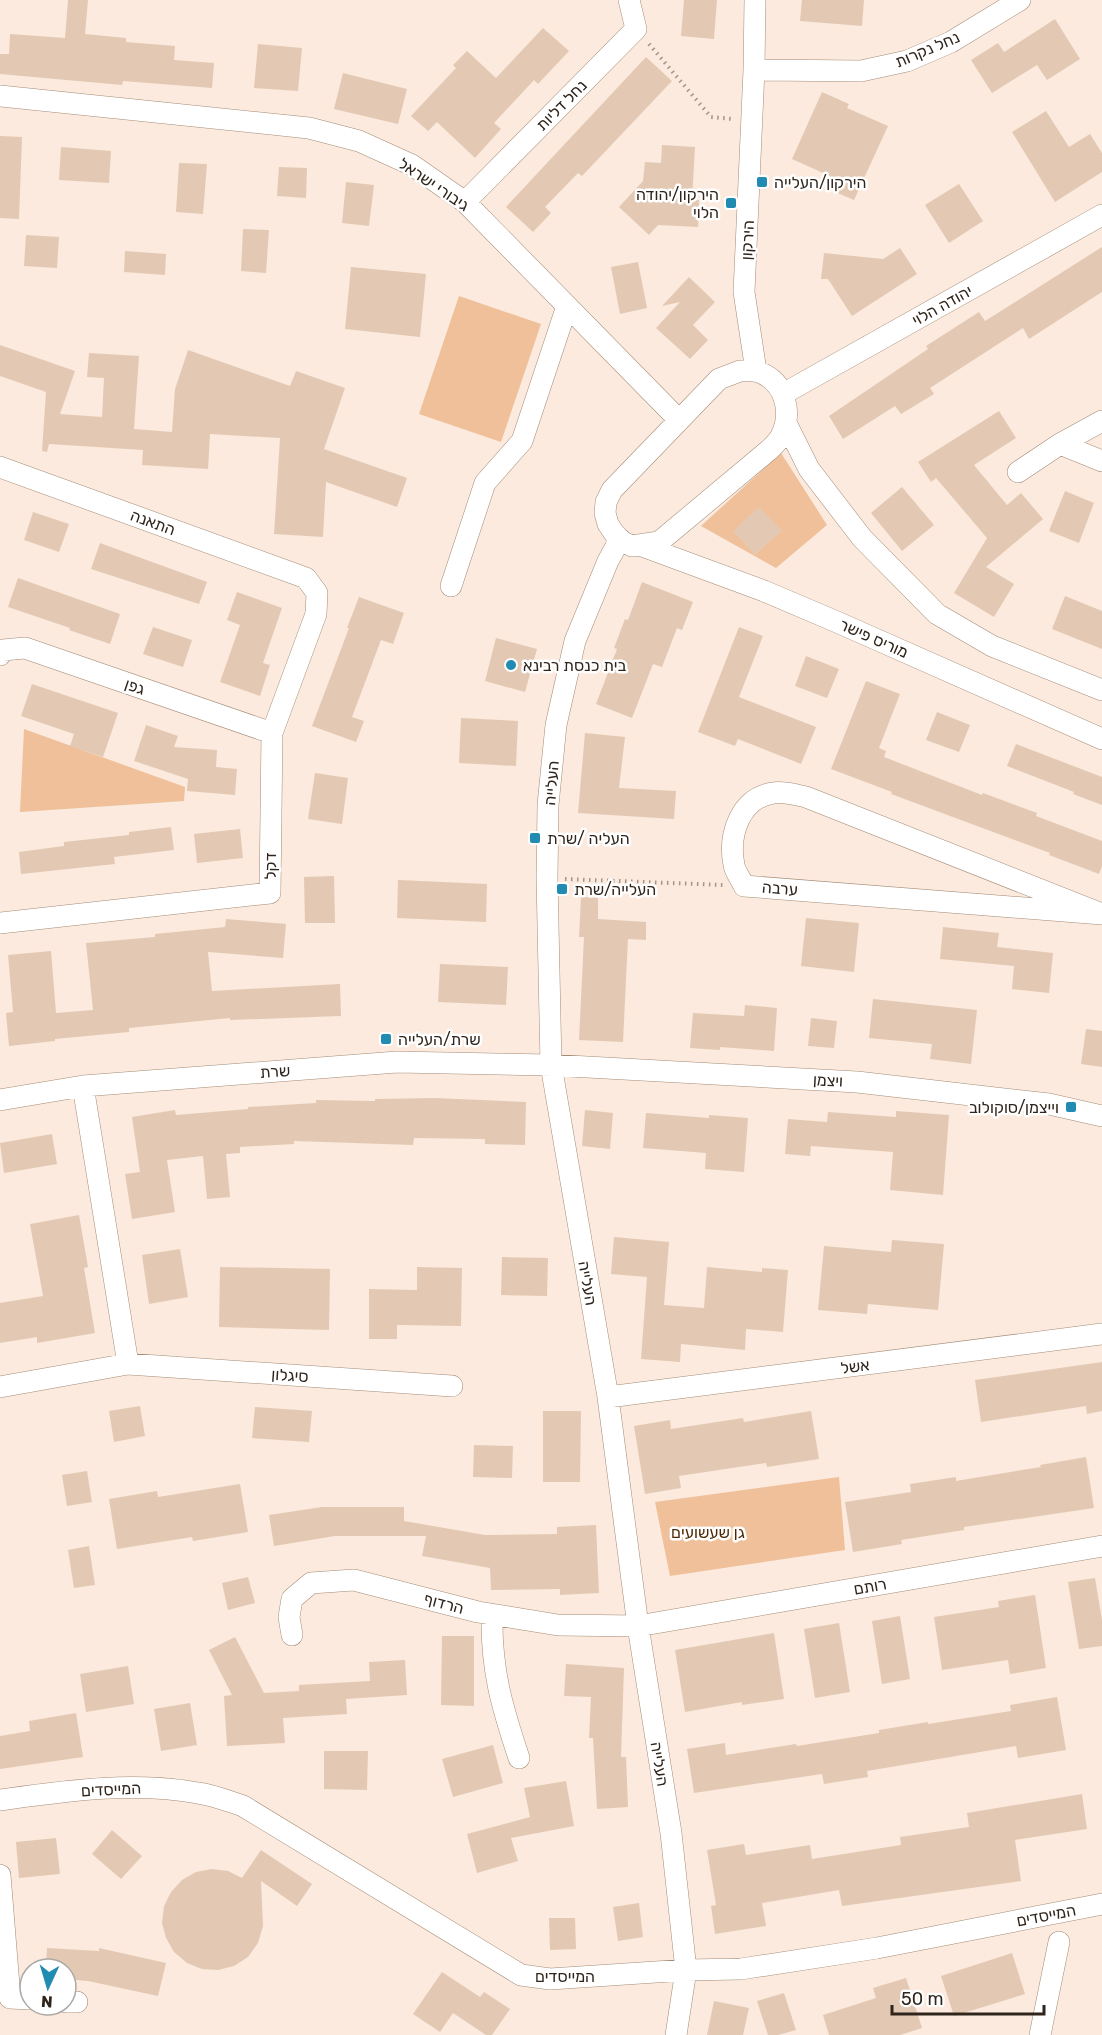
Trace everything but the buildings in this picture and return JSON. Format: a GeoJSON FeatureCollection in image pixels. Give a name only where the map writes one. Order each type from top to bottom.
{"type":"FeatureCollection","features":[{"type":"Feature","properties":{"kind":"street"},"geometry":{"type":"LineString","coordinates":[[629,0],[636,29]]}},
{"type":"Feature","properties":{"kind":"street","name":"הירקון"},"geometry":{"type":"LineString","coordinates":[[755,0],[744,292],[756,371]]}},
{"type":"Feature","properties":{"kind":"street","name":"נחל נקרות"},"geometry":{"type":"LineString","coordinates":[[754,70],[861,71],[907,61],[951,42],[1020,0]]}},
{"type":"Feature","properties":{"kind":"street","name":"נחל דליות"},"geometry":{"type":"LineString","coordinates":[[465,202],[636,29]]}},
{"type":"Feature","properties":{"kind":"street","name":"גיבורי ישראל"},"geometry":{"type":"LineString","coordinates":[[0,96],[309,129],[359,141],[412,165],[465,202],[680,420]]}},
{"type":"Feature","properties":{"kind":"street","name":"יהודה הלוי"},"geometry":{"type":"LineString","coordinates":[[783,394],[1102,215]]}},
{"type":"Feature","properties":{"kind":"street"},"geometry":{"type":"LineString","coordinates":[[451,586],[485,483],[522,441],[567,306]]}},
{"type":"Feature","properties":{"kind":"street"},"geometry":{"type":"LineString","coordinates":[[620,539],[608,524],[605,513],[606,502],[612,490],[719,379],[740,371],[756,371],[769,378],[786,400],[786,423],[780,438],[659,542],[642,546]]}},
{"type":"Feature","properties":{"kind":"street"},"geometry":{"type":"LineString","coordinates":[[1018,472],[1060,444],[1102,421]]}},
{"type":"Feature","properties":{"kind":"street"},"geometry":{"type":"LineString","coordinates":[[786,423],[809,469],[862,538],[937,614],[992,646],[1102,690]]}},
{"type":"Feature","properties":{"kind":"street"},"geometry":{"type":"LineString","coordinates":[[1060,444],[1102,461]]}},
{"type":"Feature","properties":{"kind":"street","name":"התאנה"},"geometry":{"type":"LineString","coordinates":[[0,466],[306,578]]}},
{"type":"Feature","properties":{"kind":"street","name":"מוריס פישר"},"geometry":{"type":"LineString","coordinates":[[620,539],[632,546],[642,546],[764,591],[1102,739]]}},
{"type":"Feature","properties":{"kind":"street","name":"העלייה"},"geometry":{"type":"LineString","coordinates":[[620,539],[608,561],[575,641],[558,715],[548,805],[547,878],[551,1065],[608,1397],[638,1626],[671,1833],[686,1971],[676,2035]]}},
{"type":"Feature","properties":{"kind":"street","name":"דקל"},"geometry":{"type":"LineString","coordinates":[[0,923],[270,893],[272,733],[316,614],[317,593],[306,578]]}},
{"type":"Feature","properties":{"kind":"street","name":"גפן"},"geometry":{"type":"LineString","coordinates":[[0,655],[3,650],[25,648],[272,733]]}},
{"type":"Feature","properties":{"kind":"street","name":"ערבה"},"geometry":{"type":"LineString","coordinates":[[775,792],[806,797],[1102,914],[744,886],[734,867],[733,843],[739,815],[754,798],[775,792]]}},
{"type":"Feature","properties":{"kind":"street","name":"שרת"},"geometry":{"type":"LineString","coordinates":[[0,1100],[83,1086],[397,1062],[551,1065]]}},
{"type":"Feature","properties":{"kind":"street","name":"ויצמן"},"geometry":{"type":"LineString","coordinates":[[551,1065],[856,1082],[1049,1104],[1102,1116]]}},
{"type":"Feature","properties":{"kind":"street"},"geometry":{"type":"LineString","coordinates":[[83,1086],[128,1365]]}},
{"type":"Feature","properties":{"kind":"street","name":"אשל"},"geometry":{"type":"LineString","coordinates":[[608,1397],[1102,1334]]}},
{"type":"Feature","properties":{"kind":"street","name":"סיגלון"},"geometry":{"type":"LineString","coordinates":[[0,1387],[128,1365],[452,1386]]}},
{"type":"Feature","properties":{"kind":"street","name":"רותם"},"geometry":{"type":"LineString","coordinates":[[638,1626],[1102,1546]]}},
{"type":"Feature","properties":{"kind":"street","name":"הרדוף"},"geometry":{"type":"LineString","coordinates":[[292,1635],[289,1617],[292,1599],[311,1583],[354,1580],[492,1615],[558,1625],[638,1626]]}},
{"type":"Feature","properties":{"kind":"street"},"geometry":{"type":"LineString","coordinates":[[492,1615],[494,1666],[502,1708],[519,1758]]}},
{"type":"Feature","properties":{"kind":"street","name":"המייסדים"},"geometry":{"type":"LineString","coordinates":[[0,1800],[78,1790],[146,1787],[200,1793],[243,1806],[521,1975],[550,1979],[741,1969],[877,1948],[1102,1904]]}},
{"type":"Feature","properties":{"kind":"street"},"geometry":{"type":"LineString","coordinates":[[0,1875],[10,1998],[18,1998]]}},
{"type":"Feature","properties":{"kind":"street"},"geometry":{"type":"LineString","coordinates":[[1040,2035],[1059,1942]]}},
{"type":"Feature","properties":{"kind":"path"},"geometry":{"type":"LineString","coordinates":[[636,29],[711,117],[752,120]]}},
{"type":"Feature","properties":{"kind":"path"},"geometry":{"type":"LineString","coordinates":[[547,878],[744,886]]}},
{"type":"Feature","properties":{"kind":"green space"},"geometry":{"type":"Polygon","coordinates":[[[459,296],[541,324],[501,442],[419,414],[459,296]]]}},
{"type":"Feature","properties":{"kind":"green space"},"geometry":{"type":"Polygon","coordinates":[[[781,453],[827,525],[776,568],[701,526],[781,453]]]}},
{"type":"Feature","properties":{"kind":"green space"},"geometry":{"type":"Polygon","coordinates":[[[24,729],[185,787],[184,801],[20,812],[24,729]]]}},
{"type":"Feature","properties":{"kind":"green space","name":"גן שעשועים"},"geometry":{"type":"Polygon","coordinates":[[[839,1477],[845,1550],[670,1576],[655,1502],[839,1477]]]}},
{"type":"Feature","properties":{"kind":"place","name":"הירקון/העלייה"},"geometry":{"type":"Point","coordinates":[762,182]}},
{"type":"Feature","properties":{"kind":"place","name":"הירקון/יהודה הלוי"},"geometry":{"type":"Point","coordinates":[731,203]}},
{"type":"Feature","properties":{"kind":"place","name":"בית כנסת רבינא"},"geometry":{"type":"Point","coordinates":[511,665]}},
{"type":"Feature","properties":{"kind":"place","name":"העליה /שרת"},"geometry":{"type":"Point","coordinates":[535,838]}},
{"type":"Feature","properties":{"kind":"place","name":"העלייה/שרת"},"geometry":{"type":"Point","coordinates":[562,889]}},
{"type":"Feature","properties":{"kind":"place","name":"שרת/העלייה"},"geometry":{"type":"Point","coordinates":[386,1039]}},
{"type":"Feature","properties":{"kind":"place","name":"וייצמן/סוקולוב"},"geometry":{"type":"Point","coordinates":[1071,1107]}}]}
